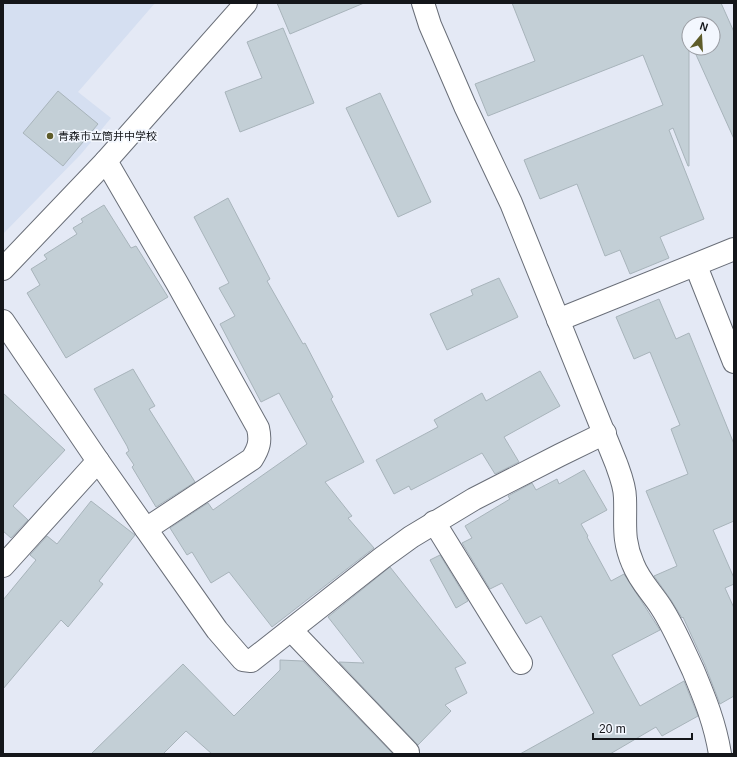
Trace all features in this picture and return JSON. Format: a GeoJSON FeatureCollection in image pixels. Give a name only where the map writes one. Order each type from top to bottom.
{"type":"FeatureCollection","features":[{"type":"Feature","properties":{"kind":"street"},"geometry":{"type":"LineString","coordinates":[[3,270],[106,161],[246,3]]}},
{"type":"Feature","properties":{"kind":"street"},"geometry":{"type":"LineString","coordinates":[[423,3],[430,25],[465,106],[511,203],[605,433],[624,485],[624,532],[627,548],[633,565],[640,578],[661,607],[682,644],[712,716],[717,733],[720,754]]}},
{"type":"Feature","properties":{"kind":"street"},"geometry":{"type":"LineString","coordinates":[[106,161],[258,428],[260,436],[259,445],[252,458],[146,529]]}},
{"type":"Feature","properties":{"kind":"street"},"geometry":{"type":"LineString","coordinates":[[558,320],[696,266],[734,249]]}},
{"type":"Feature","properties":{"kind":"street"},"geometry":{"type":"LineString","coordinates":[[696,266],[734,362]]}},
{"type":"Feature","properties":{"kind":"street"},"geometry":{"type":"LineString","coordinates":[[3,321],[98,461],[217,630],[243,660],[251,661],[382,558],[434,522],[605,433]]}},
{"type":"Feature","properties":{"kind":"street"},"geometry":{"type":"LineString","coordinates":[[3,566],[98,461]]}},
{"type":"Feature","properties":{"kind":"street"},"geometry":{"type":"LineString","coordinates":[[434,522],[521,663]]}},
{"type":"Feature","properties":{"kind":"street"},"geometry":{"type":"LineString","coordinates":[[291,630],[408,752]]}},
{"type":"Feature","properties":{"kind":"shaded area","name":"青森市立筒井中学校"},"geometry":{"type":"Polygon","coordinates":[[[3,3],[155,3],[78,92],[111,118],[81,154],[3,234],[3,3]]]}},
{"type":"Feature","properties":{"kind":"building"},"geometry":{"type":"Polygon","coordinates":[[[277,3],[364,3],[290,34],[277,3]]]}},
{"type":"Feature","properties":{"kind":"building"},"geometry":{"type":"Polygon","coordinates":[[[512,3],[721,3],[734,32],[734,139],[697,56],[721,56],[721,16],[681,16],[681,56],[689,56],[689,166],[673,128],[669,130],[704,219],[660,237],[669,258],[630,274],[620,250],[605,256],[577,184],[540,199],[524,160],[663,105],[643,55],[488,116],[475,84],[535,61],[512,3]]]}},
{"type":"Feature","properties":{"kind":"building"},"geometry":{"type":"Polygon","coordinates":[[[283,28],[314,103],[240,132],[225,92],[262,78],[247,42],[283,28]]]}},
{"type":"Feature","properties":{"kind":"building"},"geometry":{"type":"Polygon","coordinates":[[[58,91],[98,124],[63,166],[23,133],[58,91]]]}},
{"type":"Feature","properties":{"kind":"building"},"geometry":{"type":"Polygon","coordinates":[[[380,93],[431,202],[398,217],[346,108],[380,93]]]}},
{"type":"Feature","properties":{"kind":"building"},"geometry":{"type":"Polygon","coordinates":[[[228,198],[270,279],[267,281],[303,344],[305,343],[333,397],[331,399],[364,462],[325,482],[352,516],[348,518],[374,548],[272,627],[229,572],[211,583],[192,552],[187,555],[170,528],[208,503],[213,510],[307,444],[279,393],[261,402],[220,324],[235,316],[219,288],[229,283],[194,217],[228,198]]]}},
{"type":"Feature","properties":{"kind":"building"},"geometry":{"type":"Polygon","coordinates":[[[104,205],[131,248],[136,246],[168,297],[66,358],[27,293],[40,285],[31,269],[47,259],[44,255],[77,234],[73,228],[83,222],[81,219],[104,205]]]}},
{"type":"Feature","properties":{"kind":"building"},"geometry":{"type":"Polygon","coordinates":[[[499,278],[518,317],[447,350],[430,314],[473,295],[471,290],[499,278]]]}},
{"type":"Feature","properties":{"kind":"building"},"geometry":{"type":"Polygon","coordinates":[[[659,299],[676,339],[689,333],[734,444],[734,521],[713,530],[734,578],[734,584],[725,588],[734,608],[734,696],[720,704],[705,665],[683,617],[682,618],[654,576],[677,566],[646,491],[688,474],[671,429],[680,425],[650,352],[634,359],[616,317],[659,299]]]}},
{"type":"Feature","properties":{"kind":"building"},"geometry":{"type":"Polygon","coordinates":[[[133,369],[155,406],[149,409],[195,482],[156,507],[132,467],[134,465],[126,453],[129,451],[127,446],[94,389],[133,369]]]}},
{"type":"Feature","properties":{"kind":"building"},"geometry":{"type":"Polygon","coordinates":[[[540,371],[560,406],[504,437],[519,462],[495,474],[482,453],[411,490],[409,486],[394,494],[376,460],[438,427],[434,420],[482,393],[486,401],[540,371]]]}},
{"type":"Feature","properties":{"kind":"building"},"geometry":{"type":"Polygon","coordinates":[[[3,393],[65,450],[13,506],[28,520],[11,538],[3,531],[3,393]]]}},
{"type":"Feature","properties":{"kind":"building"},"geometry":{"type":"Polygon","coordinates":[[[584,470],[607,510],[581,524],[588,536],[587,537],[611,581],[624,574],[660,630],[612,655],[640,706],[684,681],[698,716],[662,736],[656,727],[610,754],[520,754],[594,713],[541,616],[526,624],[502,583],[490,589],[462,543],[472,538],[465,526],[510,499],[508,496],[532,483],[536,490],[557,479],[559,484],[584,470]]]}},
{"type":"Feature","properties":{"kind":"building"},"geometry":{"type":"Polygon","coordinates":[[[91,501],[135,535],[99,581],[103,584],[68,627],[61,620],[3,689],[3,600],[36,560],[30,555],[47,536],[57,544],[91,501]]]}},
{"type":"Feature","properties":{"kind":"building"},"geometry":{"type":"Polygon","coordinates":[[[440,555],[468,601],[456,608],[430,560],[440,555]]]}},
{"type":"Feature","properties":{"kind":"building"},"geometry":{"type":"Polygon","coordinates":[[[390,567],[466,663],[455,668],[467,693],[445,705],[451,711],[418,745],[339,662],[364,663],[328,617],[390,567]]]}},
{"type":"Feature","properties":{"kind":"building"},"geometry":{"type":"Polygon","coordinates":[[[280,660],[303,661],[393,754],[212,754],[186,731],[163,754],[91,754],[183,664],[234,716],[280,670],[280,660]]]}},
{"type":"Feature","properties":{"kind":"place","name":"青森市立筒井中学校"},"geometry":{"type":"Point","coordinates":[50,136]}}]}
